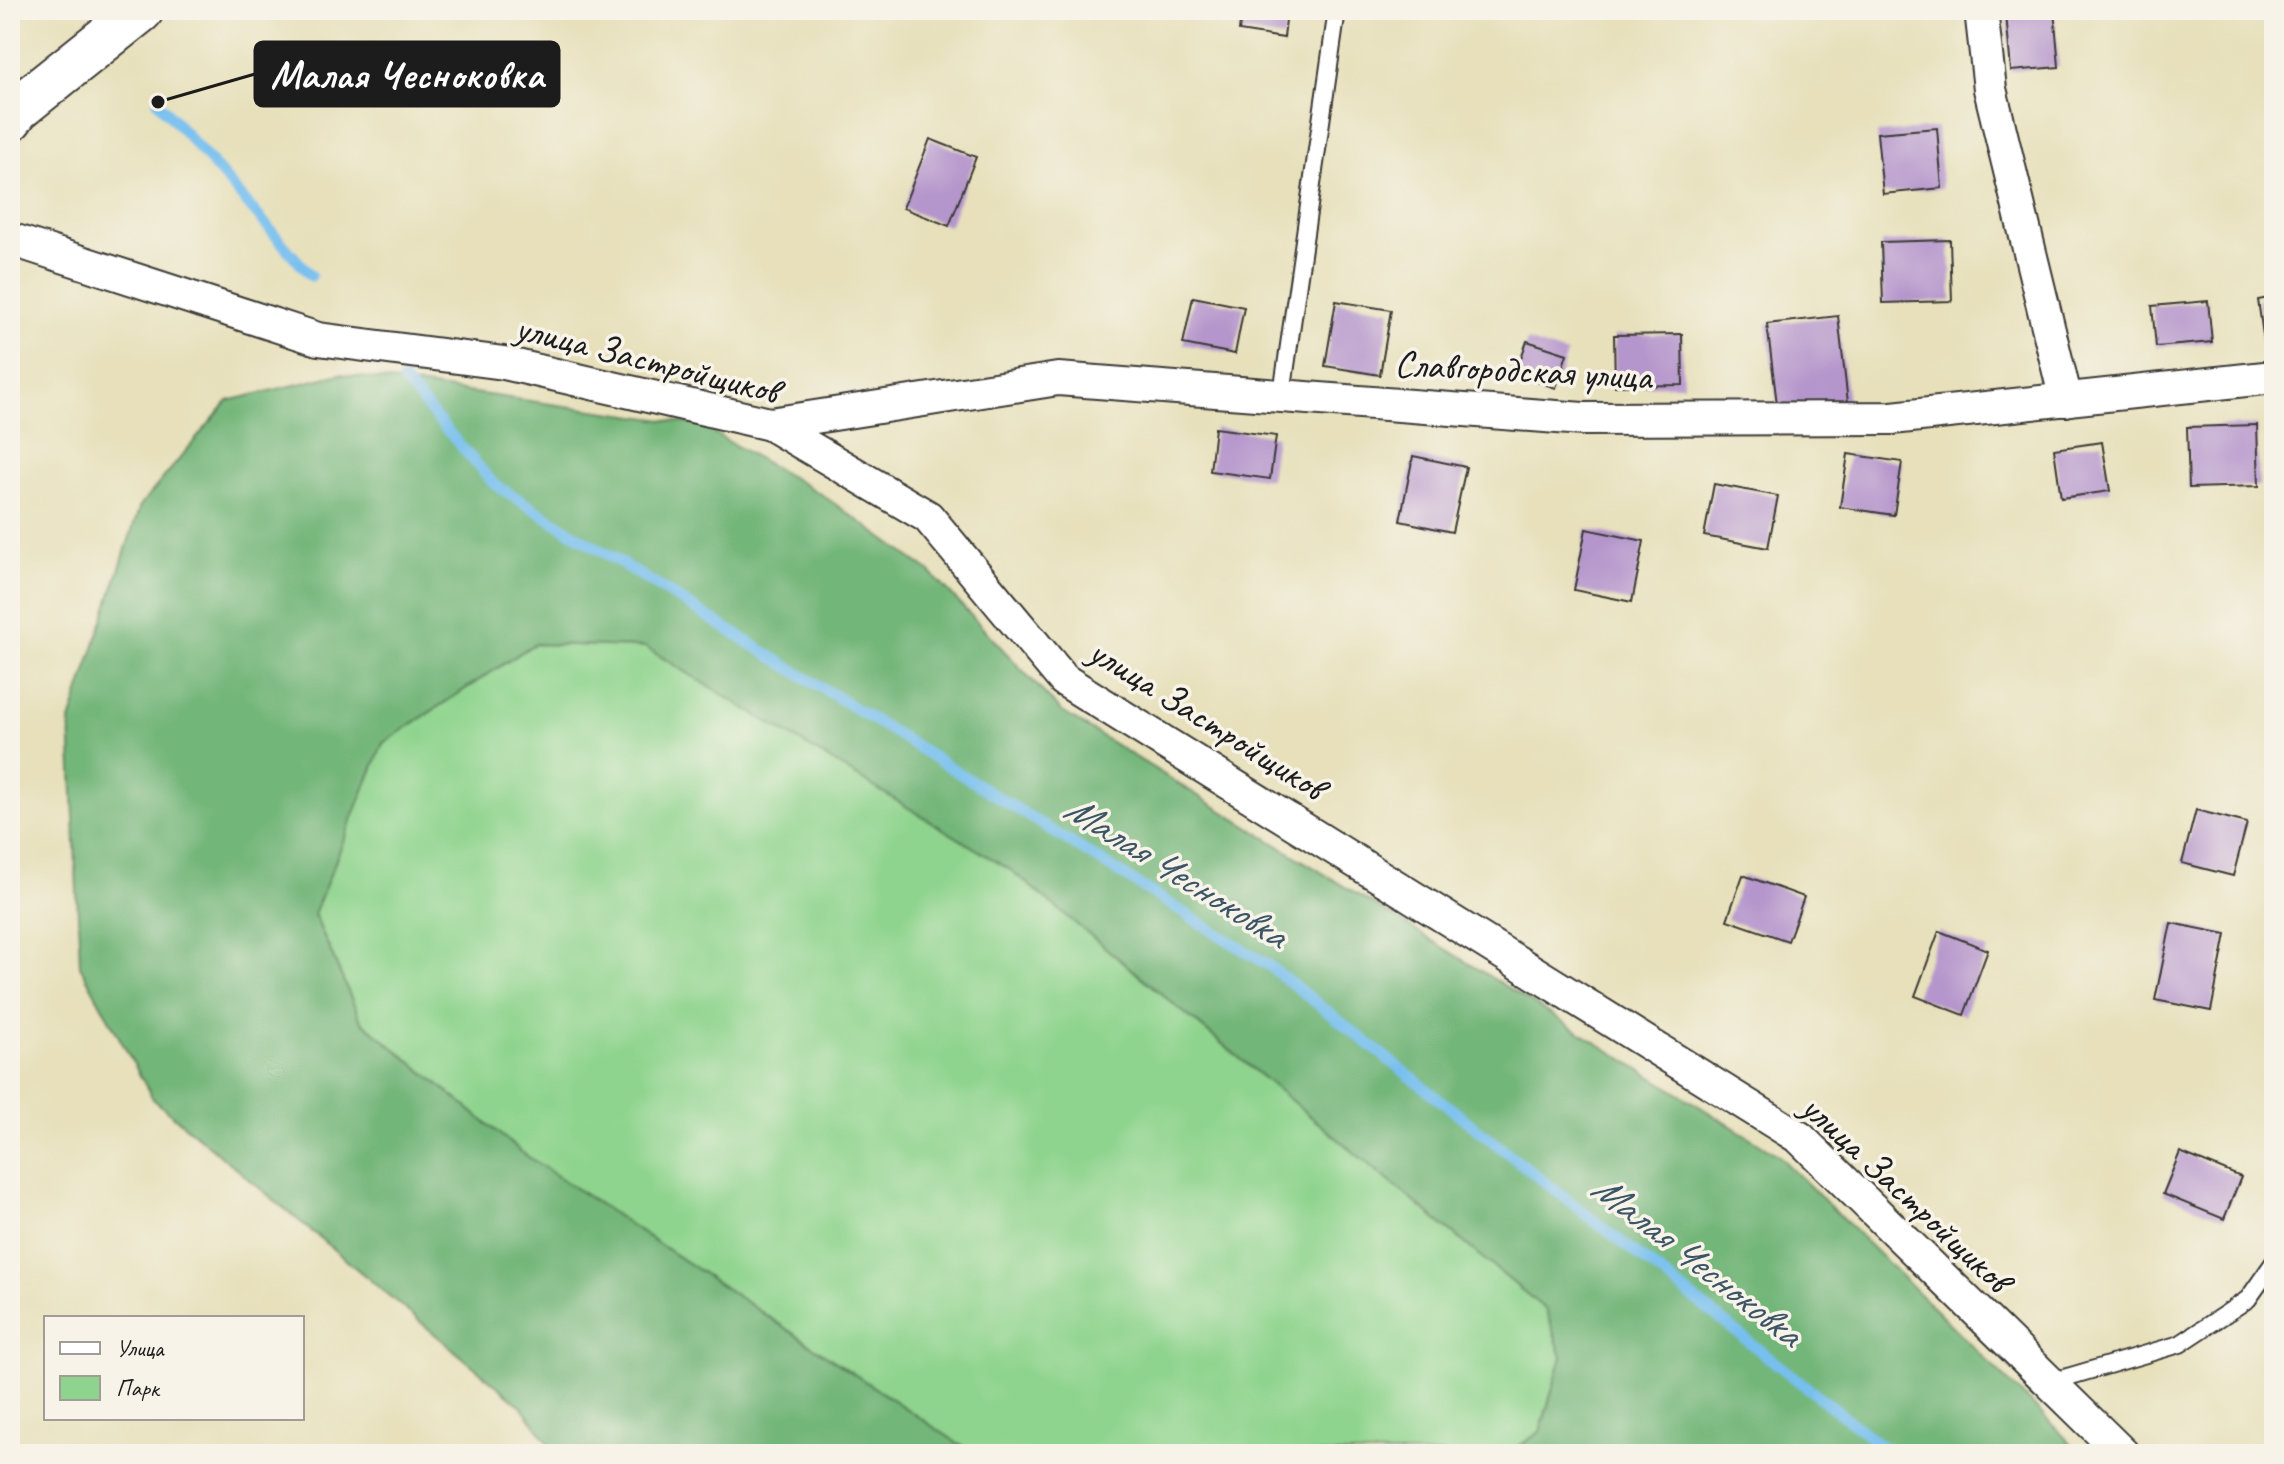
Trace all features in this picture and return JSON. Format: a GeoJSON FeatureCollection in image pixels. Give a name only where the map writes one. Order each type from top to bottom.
{"type":"FeatureCollection","features":[{"type":"Feature","properties":{"kind":"street"},"geometry":{"type":"LineString","coordinates":[[12,111],[141,10]]}},
{"type":"Feature","properties":{"kind":"street"},"geometry":{"type":"LineString","coordinates":[[1981,10],[1990,89],[2066,400]]}},
{"type":"Feature","properties":{"kind":"street","name":"улица Застройщиков"},"geometry":{"type":"LineString","coordinates":[[10,239],[318,339],[504,363],[770,424],[928,517],[1064,680],[1800,1138],[2123,1454]]}},
{"type":"Feature","properties":{"kind":"street","name":"Славгородская улица"},"geometry":{"type":"LineString","coordinates":[[770,424],[1058,379],[1583,419],[1892,418],[2274,377]]}},
{"type":"Feature","properties":{"kind":"lane"},"geometry":{"type":"LineString","coordinates":[[1282,394],[1337,10]]}},
{"type":"Feature","properties":{"kind":"lane"},"geometry":{"type":"LineString","coordinates":[[2047,1383],[2180,1344],[2248,1299],[2274,1262]]}},
{"type":"Feature","properties":{"kind":"green space"},"geometry":{"type":"Polygon","coordinates":[[[340,374],[699,425],[821,494],[929,571],[1061,711],[1778,1155],[2082,1454],[1507,1454],[1540,1432],[1562,1357],[1546,1310],[1012,871],[645,647],[534,644],[383,743],[314,914],[361,1021],[524,1154],[974,1454],[557,1454],[521,1406],[153,1099],[80,966],[70,721],[140,506],[228,401],[340,374]]]}},
{"type":"Feature","properties":{"kind":"green space"},"geometry":{"type":"Polygon","coordinates":[[[534,644],[645,647],[1012,871],[1546,1310],[1562,1357],[1540,1432],[1507,1454],[974,1454],[524,1154],[361,1021],[314,914],[383,743],[534,644]]]}},
{"type":"Feature","properties":{"kind":"building"},"geometry":{"type":"Polygon","coordinates":[[[1242,10],[1287,10],[1284,38],[1239,31],[1242,10]]]}},
{"type":"Feature","properties":{"kind":"building"},"geometry":{"type":"Polygon","coordinates":[[[2054,10],[2059,67],[2011,71],[2006,13],[2054,10]]]}},
{"type":"Feature","properties":{"kind":"building"},"geometry":{"type":"Polygon","coordinates":[[[1937,128],[1942,188],[1883,194],[1877,133],[1937,128]]]}},
{"type":"Feature","properties":{"kind":"building"},"geometry":{"type":"Polygon","coordinates":[[[930,139],[976,157],[949,226],[903,208],[930,139]]]}},
{"type":"Feature","properties":{"kind":"building"},"geometry":{"type":"Polygon","coordinates":[[[1950,240],[1952,301],[1883,303],[1881,242],[1950,240]]]}},
{"type":"Feature","properties":{"kind":"building"},"geometry":{"type":"Polygon","coordinates":[[[1193,297],[1244,307],[1235,354],[1183,344],[1193,297]]]}},
{"type":"Feature","properties":{"kind":"building"},"geometry":{"type":"Polygon","coordinates":[[[2274,297],[2274,348],[2265,349],[2258,300],[2274,297]]]}},
{"type":"Feature","properties":{"kind":"building"},"geometry":{"type":"Polygon","coordinates":[[[1336,301],[1391,310],[1380,375],[1325,366],[1336,301]]]}},
{"type":"Feature","properties":{"kind":"building"},"geometry":{"type":"Polygon","coordinates":[[[2208,301],[2212,342],[2156,347],[2152,306],[2208,301]]]}},
{"type":"Feature","properties":{"kind":"building"},"geometry":{"type":"Polygon","coordinates":[[[1838,316],[1848,403],[1778,412],[1767,324],[1838,316]]]}},
{"type":"Feature","properties":{"kind":"building"},"geometry":{"type":"Polygon","coordinates":[[[1682,334],[1683,385],[1615,386],[1614,335],[1682,334]]]}},
{"type":"Feature","properties":{"kind":"building"},"geometry":{"type":"Polygon","coordinates":[[[1527,341],[1567,354],[1556,388],[1515,375],[1527,341]]]}},
{"type":"Feature","properties":{"kind":"building"},"geometry":{"type":"Polygon","coordinates":[[[2257,425],[2259,486],[2189,488],[2187,427],[2257,425]]]}},
{"type":"Feature","properties":{"kind":"building"},"geometry":{"type":"Polygon","coordinates":[[[1215,428],[1276,436],[1270,479],[1210,471],[1215,428]]]}},
{"type":"Feature","properties":{"kind":"building"},"geometry":{"type":"Polygon","coordinates":[[[2102,442],[2110,491],[2061,498],[2054,449],[2102,442]]]}},
{"type":"Feature","properties":{"kind":"building"},"geometry":{"type":"Polygon","coordinates":[[[1848,454],[1902,462],[1894,515],[1840,507],[1848,454]]]}},
{"type":"Feature","properties":{"kind":"building"},"geometry":{"type":"Polygon","coordinates":[[[1413,456],[1466,467],[1452,532],[1400,521],[1413,456]]]}},
{"type":"Feature","properties":{"kind":"building"},"geometry":{"type":"Polygon","coordinates":[[[1714,484],[1778,496],[1768,548],[1704,536],[1714,484]]]}},
{"type":"Feature","properties":{"kind":"building"},"geometry":{"type":"Polygon","coordinates":[[[1586,529],[1644,541],[1632,602],[1574,590],[1586,529]]]}},
{"type":"Feature","properties":{"kind":"building"},"geometry":{"type":"Polygon","coordinates":[[[2196,810],[2247,823],[2233,876],[2182,863],[2196,810]]]}},
{"type":"Feature","properties":{"kind":"building"},"geometry":{"type":"Polygon","coordinates":[[[1743,875],[1804,897],[1788,941],[1727,920],[1743,875]]]}},
{"type":"Feature","properties":{"kind":"building"},"geometry":{"type":"Polygon","coordinates":[[[2171,923],[2226,934],[2211,1011],[2155,1000],[2171,923]]]}},
{"type":"Feature","properties":{"kind":"building"},"geometry":{"type":"Polygon","coordinates":[[[1939,931],[1988,950],[1964,1015],[1915,996],[1939,931]]]}},
{"type":"Feature","properties":{"kind":"building"},"geometry":{"type":"Polygon","coordinates":[[[2180,1152],[2241,1177],[2224,1219],[2163,1194],[2180,1152]]]}},
{"type":"Feature","properties":{"kind":"waterway","name":"Малая Чесноковка"},"geometry":{"type":"LineString","coordinates":[[158,102],[311,276]]}},
{"type":"Feature","properties":{"kind":"waterway","name":"Малая Чесноковка"},"geometry":{"type":"LineString","coordinates":[[403,380],[494,484],[1268,965],[1892,1454]]}},
{"type":"Feature","properties":{"kind":"place","name":"Малая Чесноковка"},"geometry":{"type":"Point","coordinates":[158,102]}}]}
